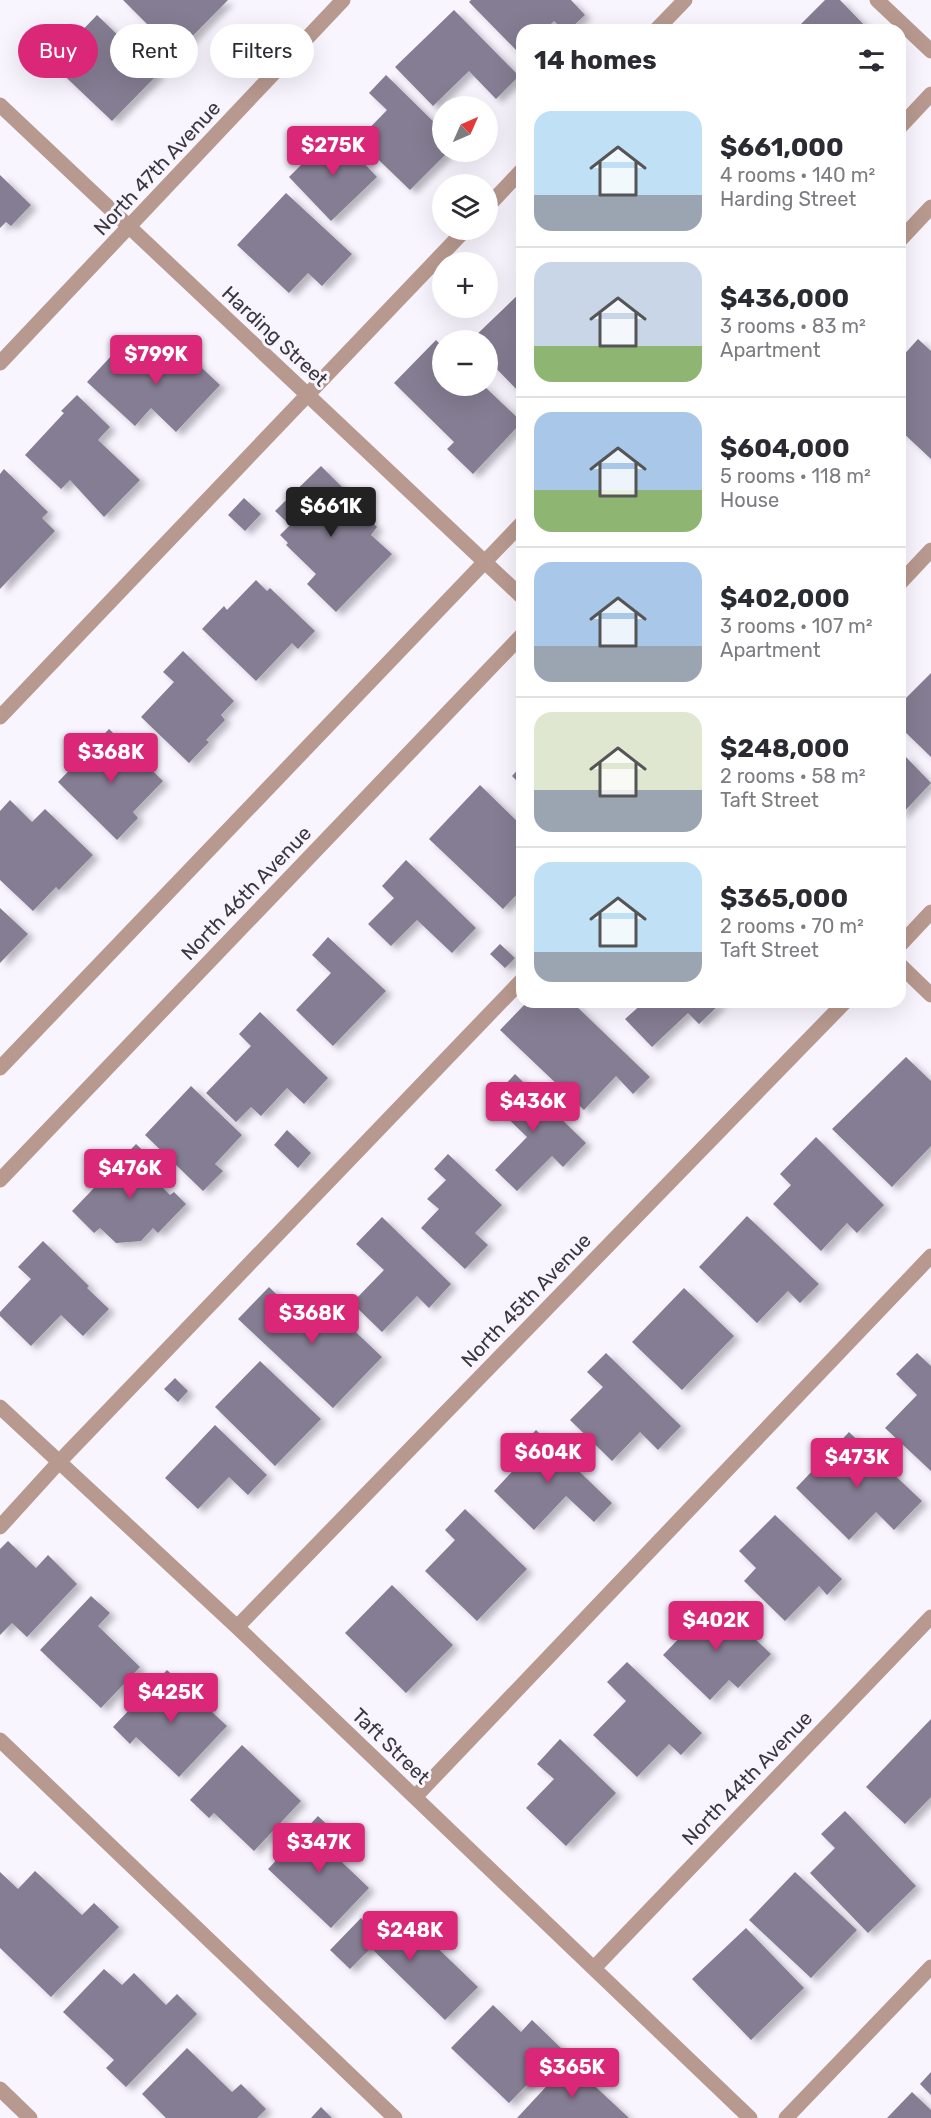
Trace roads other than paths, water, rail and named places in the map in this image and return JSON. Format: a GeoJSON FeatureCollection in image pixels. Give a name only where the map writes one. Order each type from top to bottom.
{"type":"FeatureCollection","features":[{"type":"Feature","properties":{"kind":"street","name":"North 47th Avenue"},"geometry":{"type":"LineString","coordinates":[[0,363],[343,0]]}},
{"type":"Feature","properties":{"kind":"street"},"geometry":{"type":"LineString","coordinates":[[662,24],[685,0]]}},
{"type":"Feature","properties":{"kind":"street"},"geometry":{"type":"LineString","coordinates":[[877,0],[902,24]]}},
{"type":"Feature","properties":{"kind":"street"},"geometry":{"type":"LineString","coordinates":[[906,27],[931,51]]}},
{"type":"Feature","properties":{"kind":"street"},"geometry":{"type":"LineString","coordinates":[[906,121],[931,94]]}},
{"type":"Feature","properties":{"kind":"street","name":"Harding Street"},"geometry":{"type":"LineString","coordinates":[[0,105],[516,591]]}},
{"type":"Feature","properties":{"kind":"street"},"geometry":{"type":"LineString","coordinates":[[498,195],[516,176]]}},
{"type":"Feature","properties":{"kind":"street"},"geometry":{"type":"LineString","coordinates":[[906,234],[931,207]]}},
{"type":"Feature","properties":{"kind":"street"},"geometry":{"type":"LineString","coordinates":[[0,717],[455,240]]}},
{"type":"Feature","properties":{"kind":"street"},"geometry":{"type":"LineString","coordinates":[[0,1068],[516,529]]}},
{"type":"Feature","properties":{"kind":"street"},"geometry":{"type":"LineString","coordinates":[[906,577],[931,550]]}},
{"type":"Feature","properties":{"kind":"street","name":"North 46th Avenue"},"geometry":{"type":"LineString","coordinates":[[0,1179],[516,640]]}},
{"type":"Feature","properties":{"kind":"street"},"geometry":{"type":"LineString","coordinates":[[906,939],[931,912]]}},
{"type":"Feature","properties":{"kind":"street"},"geometry":{"type":"LineString","coordinates":[[906,971],[931,995]]}},
{"type":"Feature","properties":{"kind":"street"},"geometry":{"type":"LineString","coordinates":[[0,1527],[59,1462],[516,986]]}},
{"type":"Feature","properties":{"kind":"street","name":"North 45th Avenue"},"geometry":{"type":"LineString","coordinates":[[237,1627],[839,1008]]}},
{"type":"Feature","properties":{"kind":"street"},"geometry":{"type":"LineString","coordinates":[[415,1797],[931,1256]]}},
{"type":"Feature","properties":{"kind":"street","name":"Taft Street"},"geometry":{"type":"LineString","coordinates":[[0,1407],[237,1627],[750,2118]]}},
{"type":"Feature","properties":{"kind":"street","name":"North 44th Avenue"},"geometry":{"type":"LineString","coordinates":[[594,1968],[931,1617]]}},
{"type":"Feature","properties":{"kind":"street"},"geometry":{"type":"LineString","coordinates":[[0,1740],[395,2118]]}},
{"type":"Feature","properties":{"kind":"street"},"geometry":{"type":"LineString","coordinates":[[786,2118],[931,1967]]}},
{"type":"Feature","properties":{"kind":"street"},"geometry":{"type":"LineString","coordinates":[[0,2089],[30,2118]]}}]}
